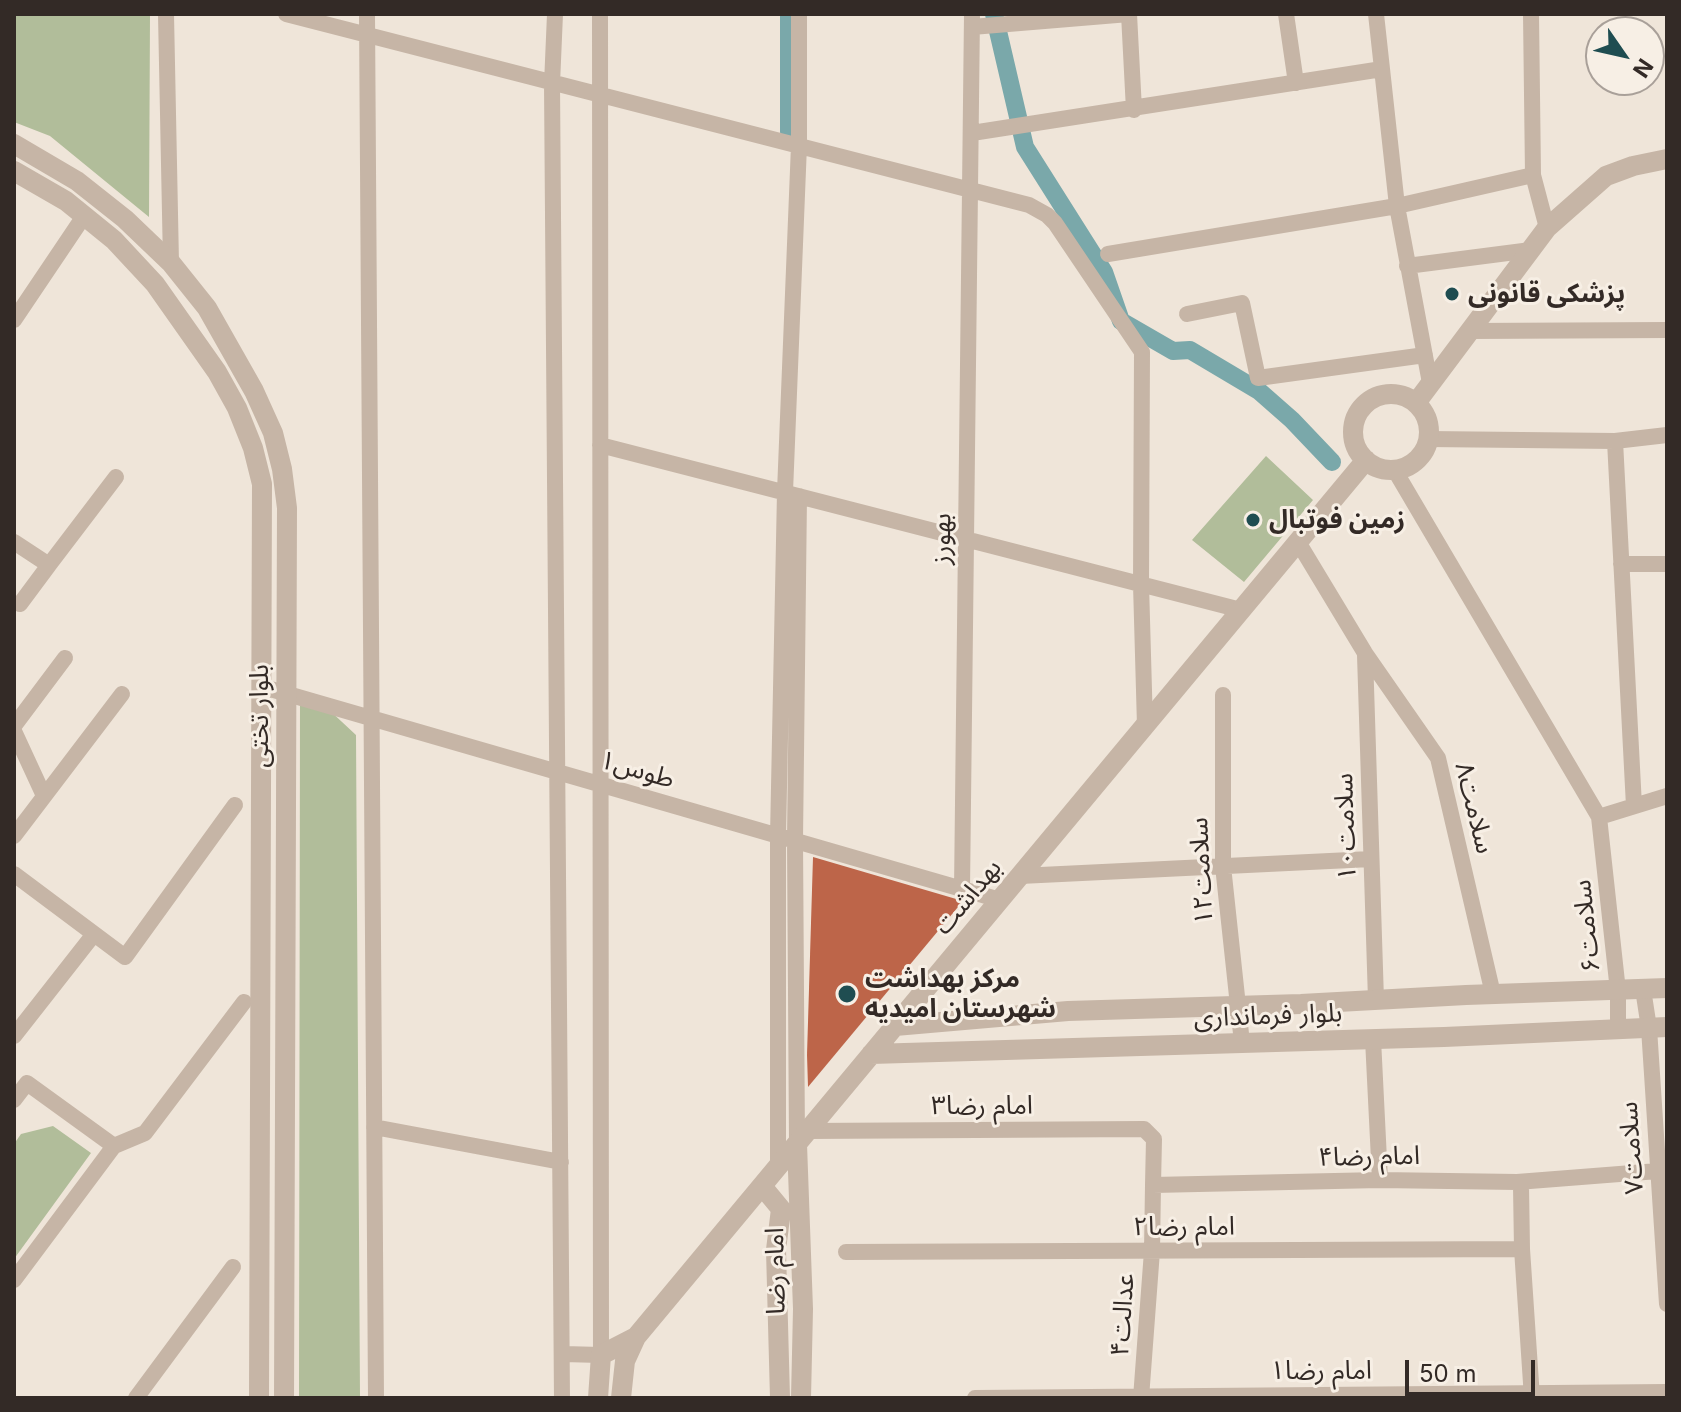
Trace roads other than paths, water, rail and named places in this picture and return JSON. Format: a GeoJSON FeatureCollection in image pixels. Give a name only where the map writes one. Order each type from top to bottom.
{"type":"FeatureCollection","features":[{"type":"Feature","properties":{"kind":"street"},"geometry":{"type":"LineString","coordinates":[[166,14],[171,263]]}},
{"type":"Feature","properties":{"kind":"street"},"geometry":{"type":"LineString","coordinates":[[286,14],[1029,205],[1047,215],[1142,352],[1141,584],[1145,726]]}},
{"type":"Feature","properties":{"kind":"street"},"geometry":{"type":"LineString","coordinates":[[367,14],[376,1398]]}},
{"type":"Feature","properties":{"kind":"street"},"geometry":{"type":"LineString","coordinates":[[555,14],[552,84],[562,1398]]}},
{"type":"Feature","properties":{"kind":"street"},"geometry":{"type":"LineString","coordinates":[[598,1398],[601,1355],[600,14]]}},
{"type":"Feature","properties":{"kind":"street"},"geometry":{"type":"LineString","coordinates":[[778,1166],[799,14]]}},
{"type":"Feature","properties":{"kind":"street"},"geometry":{"type":"LineString","coordinates":[[972,20],[1129,14],[1134,110]]}},
{"type":"Feature","properties":{"kind":"street"},"geometry":{"type":"LineString","coordinates":[[1286,14],[1296,83]]}},
{"type":"Feature","properties":{"kind":"street"},"geometry":{"type":"LineString","coordinates":[[1376,14],[1397,206],[1430,383]]}},
{"type":"Feature","properties":{"kind":"street"},"geometry":{"type":"LineString","coordinates":[[1531,14],[1533,175],[1547,228]]}},
{"type":"Feature","properties":{"kind":"street","name":"بهورز"},"geometry":{"type":"LineString","coordinates":[[962,889],[972,20]]}},
{"type":"Feature","properties":{"kind":"street"},"geometry":{"type":"LineString","coordinates":[[972,133],[1382,69]]}},
{"type":"Feature","properties":{"kind":"street","name":"بلوار تختی"},"geometry":{"type":"LineString","coordinates":[[14,144],[77,181],[125,219],[171,263],[207,308],[254,391],[273,433],[282,469],[287,508],[284,1398]]}},
{"type":"Feature","properties":{"kind":"street"},"geometry":{"type":"LineString","coordinates":[[1416,403],[1547,228],[1606,176],[1667,159]]}},
{"type":"Feature","properties":{"kind":"street","name":"بلوار تختی"},"geometry":{"type":"LineString","coordinates":[[14,171],[66,201],[114,240],[155,284],[217,372],[237,408],[253,448],[262,484],[259,1398]]}},
{"type":"Feature","properties":{"kind":"street"},"geometry":{"type":"LineString","coordinates":[[1108,254],[1397,206],[1533,175]]}},
{"type":"Feature","properties":{"kind":"street"},"geometry":{"type":"LineString","coordinates":[[14,320],[84,216]]}},
{"type":"Feature","properties":{"kind":"street"},"geometry":{"type":"LineString","coordinates":[[1407,266],[1531,250]]}},
{"type":"Feature","properties":{"kind":"street"},"geometry":{"type":"LineString","coordinates":[[1187,314],[1242,303],[1258,378],[1425,355]]}},
{"type":"Feature","properties":{"kind":"street"},"geometry":{"type":"LineString","coordinates":[[1470,331],[1667,330]]}},
{"type":"Feature","properties":{"kind":"street"},"geometry":{"type":"LineString","coordinates":[[1378,396],[1407,397],[1416,403],[1427,419],[1428,439],[1419,456],[1403,467],[1384,469],[1359,453],[1353,434],[1354,424],[1362,407],[1378,396]]}},
{"type":"Feature","properties":{"kind":"street"},"geometry":{"type":"LineString","coordinates":[[1428,439],[1615,441],[1667,435]]}},
{"type":"Feature","properties":{"kind":"street"},"geometry":{"type":"LineString","coordinates":[[1615,441],[1634,806]]}},
{"type":"Feature","properties":{"kind":"street"},"geometry":{"type":"LineString","coordinates":[[600,445],[1241,610]]}},
{"type":"Feature","properties":{"kind":"street","name":"بهداشت"},"geometry":{"type":"LineString","coordinates":[[601,1355],[636,1337],[1366,460]]}},
{"type":"Feature","properties":{"kind":"street"},"geometry":{"type":"LineString","coordinates":[[1394,469],[1599,817],[1667,796]]}},
{"type":"Feature","properties":{"kind":"street"},"geometry":{"type":"LineString","coordinates":[[20,604],[116,477]]}},
{"type":"Feature","properties":{"kind":"street"},"geometry":{"type":"LineString","coordinates":[[14,542],[49,565]]}},
{"type":"Feature","properties":{"kind":"street","name":"سلامت۸"},"geometry":{"type":"LineString","coordinates":[[1298,542],[1365,653],[1438,758],[1493,994]]}},
{"type":"Feature","properties":{"kind":"street"},"geometry":{"type":"LineString","coordinates":[[1621,564],[1667,564]]}},
{"type":"Feature","properties":{"kind":"street","name":"سلامت۱۰"},"geometry":{"type":"LineString","coordinates":[[1365,653],[1376,1000]]}},
{"type":"Feature","properties":{"kind":"street"},"geometry":{"type":"LineString","coordinates":[[44,796],[14,728],[65,658]]}},
{"type":"Feature","properties":{"kind":"street","name":"طوس۱"},"geometry":{"type":"LineString","coordinates":[[260,686],[1000,900]]}},
{"type":"Feature","properties":{"kind":"street"},"geometry":{"type":"LineString","coordinates":[[14,836],[122,694]]}},
{"type":"Feature","properties":{"kind":"street","name":"سلامت۱۲"},"geometry":{"type":"LineString","coordinates":[[1223,695],[1223,866],[1242,1043]]}},
{"type":"Feature","properties":{"kind":"street"},"geometry":{"type":"LineString","coordinates":[[14,874],[125,957],[235,805]]}},
{"type":"Feature","properties":{"kind":"street","name":"سلامت۶"},"geometry":{"type":"LineString","coordinates":[[1599,817],[1618,991],[1618,1031]]}},
{"type":"Feature","properties":{"kind":"street"},"geometry":{"type":"LineString","coordinates":[[786,838],[802,1138]]}},
{"type":"Feature","properties":{"kind":"street"},"geometry":{"type":"LineString","coordinates":[[1020,876],[1371,859]]}},
{"type":"Feature","properties":{"kind":"street"},"geometry":{"type":"LineString","coordinates":[[14,1036],[94,934]]}},
{"type":"Feature","properties":{"kind":"street","name":"بلوار فرمانداری"},"geometry":{"type":"LineString","coordinates":[[895,1026],[1068,1011],[1667,988]]}},
{"type":"Feature","properties":{"kind":"street","name":"سلامت۷"},"geometry":{"type":"LineString","coordinates":[[1643,989],[1658,1028],[1658,1171],[1667,1304]]}},
{"type":"Feature","properties":{"kind":"street"},"geometry":{"type":"LineString","coordinates":[[14,1280],[114,1146],[145,1133],[244,1002]]}},
{"type":"Feature","properties":{"kind":"street","name":"بلوار فرمانداری"},"geometry":{"type":"LineString","coordinates":[[871,1054],[1658,1028]]}},
{"type":"Feature","properties":{"kind":"street"},"geometry":{"type":"LineString","coordinates":[[1373,1039],[1380,1180]]}},
{"type":"Feature","properties":{"kind":"street"},"geometry":{"type":"LineString","coordinates":[[14,1100],[27,1083],[114,1146]]}},
{"type":"Feature","properties":{"kind":"street"},"geometry":{"type":"LineString","coordinates":[[374,1127],[561,1162]]}},
{"type":"Feature","properties":{"kind":"street","name":"امام رضا۳"},"geometry":{"type":"LineString","coordinates":[[802,1138],[1144,1129],[1154,1139]]}},
{"type":"Feature","properties":{"kind":"street","name":"امام رضا"},"geometry":{"type":"LineString","coordinates":[[801,1398],[802,1138]]}},
{"type":"Feature","properties":{"kind":"street","name":"عدالت۴"},"geometry":{"type":"LineString","coordinates":[[1141,1397],[1152,1251],[1154,1139]]}},
{"type":"Feature","properties":{"kind":"street","name":"امام رضا۴"},"geometry":{"type":"LineString","coordinates":[[1153,1185],[1380,1180],[1517,1182],[1658,1171]]}},
{"type":"Feature","properties":{"kind":"street"},"geometry":{"type":"LineString","coordinates":[[1517,1182],[1521,1186],[1532,1396]]}},
{"type":"Feature","properties":{"kind":"street","name":"امام رضا"},"geometry":{"type":"LineString","coordinates":[[762,1186],[781,1209],[776,1250],[780,1398]]}},
{"type":"Feature","properties":{"kind":"street","name":"امام رضا۲"},"geometry":{"type":"LineString","coordinates":[[846,1252],[1522,1249]]}},
{"type":"Feature","properties":{"kind":"street"},"geometry":{"type":"LineString","coordinates":[[136,1398],[233,1267]]}},
{"type":"Feature","properties":{"kind":"street"},"geometry":{"type":"LineString","coordinates":[[621,1398],[625,1361],[636,1337]]}},
{"type":"Feature","properties":{"kind":"street"},"geometry":{"type":"LineString","coordinates":[[563,1354],[601,1355]]}},
{"type":"Feature","properties":{"kind":"street","name":"امام رضا۱"},"geometry":{"type":"LineString","coordinates":[[975,1398],[1532,1396],[1667,1392]]}},
{"type":"Feature","properties":{"kind":"waterway"},"geometry":{"type":"LineString","coordinates":[[789,14],[789,132]]}},
{"type":"Feature","properties":{"kind":"waterway"},"geometry":{"type":"LineString","coordinates":[[994,14],[1025,147],[1104,272],[1121,321],[1173,351],[1190,350],[1259,391],[1332,462]]}},
{"type":"Feature","properties":{"kind":"place","name":"پزشکی قانونی"},"geometry":{"type":"Point","coordinates":[1452,294]}},
{"type":"Feature","properties":{"kind":"place","name":"زمین فوتبال"},"geometry":{"type":"Point","coordinates":[1253,520]}},
{"type":"Feature","properties":{"kind":"place","name":"مرکز بهداشت شهرستان امیدیه"},"geometry":{"type":"Point","coordinates":[847,994]}}]}
